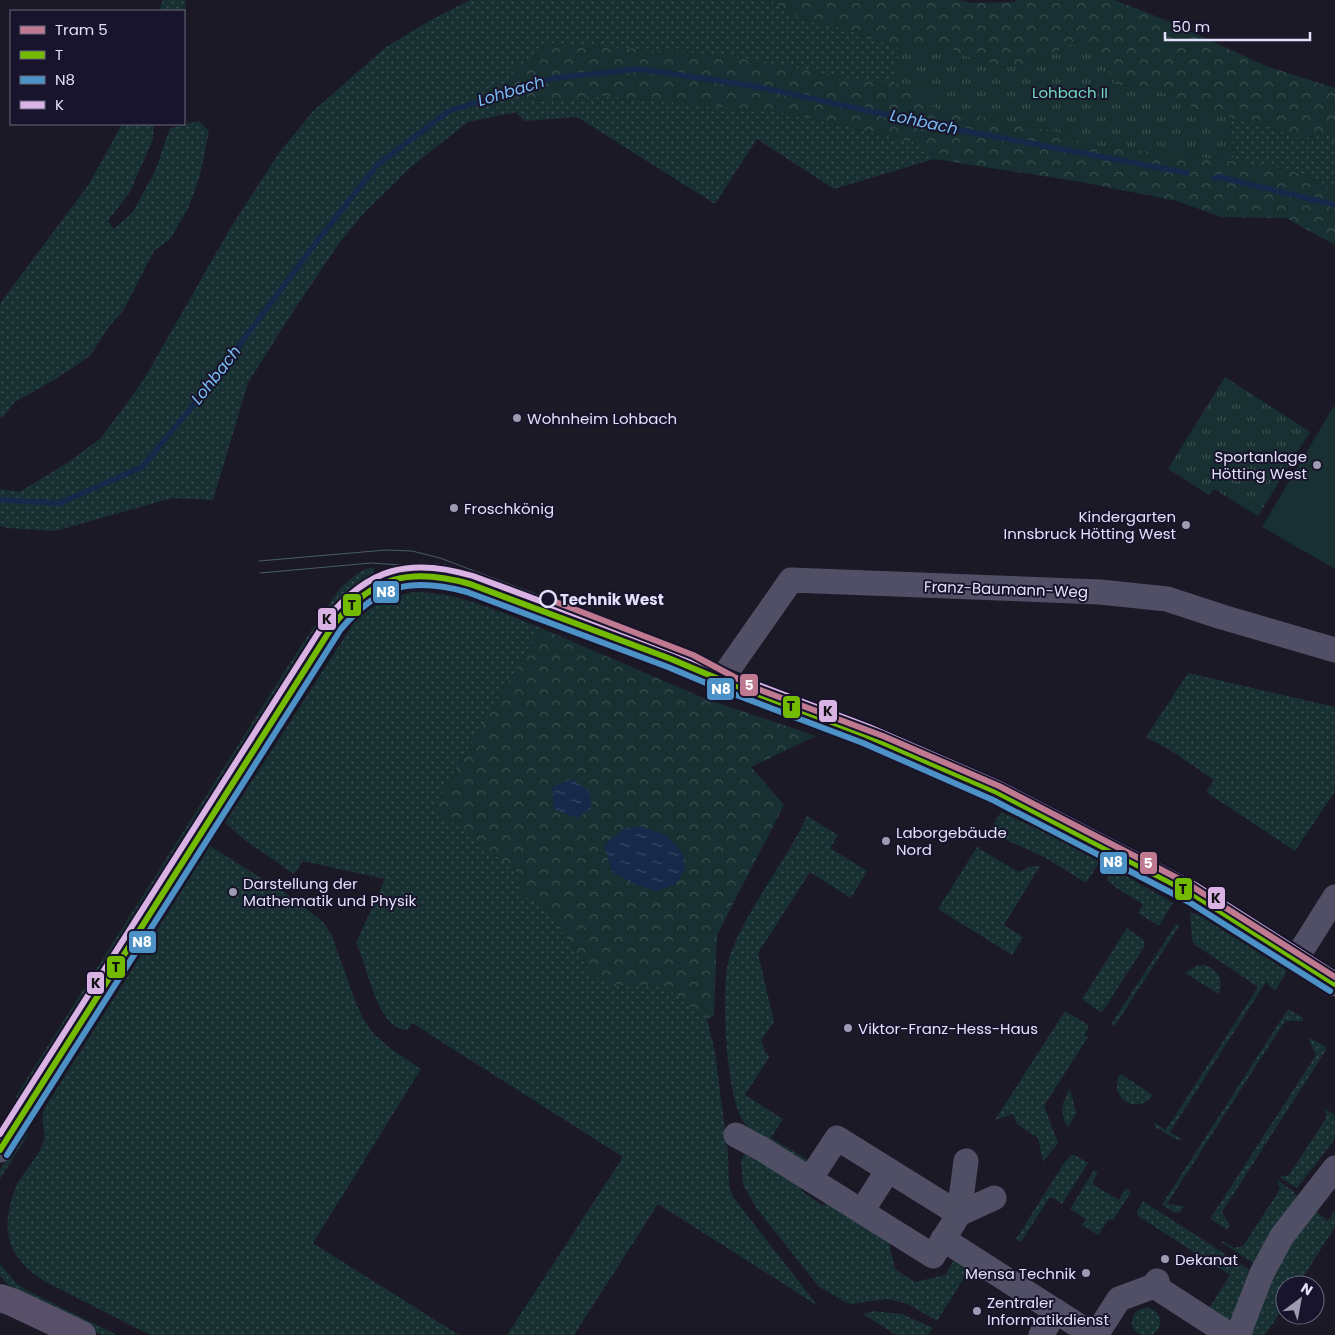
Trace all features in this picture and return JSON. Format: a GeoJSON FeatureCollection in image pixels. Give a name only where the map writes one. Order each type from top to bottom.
{"type":"FeatureCollection","features":[{"type":"Feature","properties":{"kind":"main road"},"geometry":{"type":"LineString","coordinates":[[4,1296],[82,1335]]}},
{"type":"Feature","properties":{"kind":"street"},"geometry":{"type":"LineString","coordinates":[[0,1150],[334,624],[350,605],[365,592],[378,585],[399,578],[432,575],[454,578],[671,659],[905,751],[998,792],[1193,894],[1335,984]]}},
{"type":"Feature","properties":{"kind":"street","name":"Franz-Baumann-Weg"},"geometry":{"type":"LineString","coordinates":[[721,680],[790,580],[1100,592],[1167,599],[1335,650]]}},
{"type":"Feature","properties":{"kind":"street"},"geometry":{"type":"LineString","coordinates":[[1296,959],[1335,897]]}},
{"type":"Feature","properties":{"kind":"street"},"geometry":{"type":"LineString","coordinates":[[736,1135],[933,1256],[959,1214],[966,1161]]}},
{"type":"Feature","properties":{"kind":"street"},"geometry":{"type":"LineString","coordinates":[[810,1180],[837,1138],[959,1214]]}},
{"type":"Feature","properties":{"kind":"street"},"geometry":{"type":"LineString","coordinates":[[1238,1335],[1262,1273],[1282,1236],[1335,1168]]}},
{"type":"Feature","properties":{"kind":"street"},"geometry":{"type":"LineString","coordinates":[[862,1211],[888,1170]]}},
{"type":"Feature","properties":{"kind":"street"},"geometry":{"type":"LineString","coordinates":[[959,1214],[994,1198]]}},
{"type":"Feature","properties":{"kind":"street"},"geometry":{"type":"LineString","coordinates":[[943,1239],[1094,1335],[1116,1297],[1156,1284],[1230,1335]]}},
{"type":"Feature","properties":{"kind":"street"},"geometry":{"type":"LineString","coordinates":[[1041,1335],[1056,1311]]}},
{"type":"Feature","properties":{"kind":"green space"},"geometry":{"type":"Polygon","coordinates":[[[163,0],[185,0],[186,10],[185,18],[185,10],[159,10],[163,0]]]}},
{"type":"Feature","properties":{"kind":"green space"},"geometry":{"type":"Polygon","coordinates":[[[470,0],[769,0],[803,20],[835,26],[899,48],[895,84],[864,81],[721,55],[584,46],[531,101],[604,96],[788,113],[913,142],[934,159],[834,189],[757,139],[715,204],[577,117],[524,121],[516,112],[468,122],[411,167],[364,213],[340,242],[290,316],[248,383],[213,500],[172,498],[55,531],[0,526],[0,489],[20,492],[70,461],[101,438],[143,381],[231,227],[279,153],[313,111],[386,47],[431,20],[470,0]]]}},
{"type":"Feature","properties":{"kind":"green space"},"geometry":{"type":"Polygon","coordinates":[[[769,0],[959,0],[972,3],[1014,2],[1017,0],[1115,0],[1168,21],[1266,66],[1335,88],[1335,141],[1326,132],[1301,139],[1266,126],[1197,110],[1173,96],[1147,86],[1116,85],[1103,63],[1069,45],[1034,62],[1003,67],[965,56],[949,48],[899,48],[835,26],[803,20],[769,0]]]}},
{"type":"Feature","properties":{"kind":"green space"},"geometry":{"type":"Polygon","coordinates":[[[553,43],[721,55],[864,81],[926,86],[953,115],[969,114],[1068,134],[1084,144],[1267,165],[1309,176],[1335,191],[1335,245],[1286,218],[1221,217],[1177,201],[1081,182],[934,159],[913,142],[788,113],[604,96],[531,101],[506,88],[515,68],[553,43]]]}},
{"type":"Feature","properties":{"kind":"green space","name":"Lohbach II"},"geometry":{"type":"Polygon","coordinates":[[[1069,45],[1092,48],[1116,85],[1147,86],[1173,96],[1197,110],[1231,117],[1233,161],[1084,144],[1068,134],[969,114],[953,115],[928,105],[926,86],[895,84],[899,48],[949,48],[965,56],[1003,67],[1034,62],[1069,45]]]}},
{"type":"Feature","properties":{"kind":"green space"},"geometry":{"type":"Polygon","coordinates":[[[1231,117],[1266,126],[1301,139],[1326,132],[1335,141],[1335,191],[1309,176],[1267,165],[1233,161],[1231,117]]]}},
{"type":"Feature","properties":{"kind":"green space"},"geometry":{"type":"Polygon","coordinates":[[[199,121],[209,131],[200,175],[189,207],[170,239],[154,251],[123,311],[108,328],[90,356],[54,380],[15,402],[4,416],[0,418],[0,304],[89,184],[121,125],[154,125],[153,139],[130,192],[108,221],[114,229],[133,212],[156,169],[170,128],[199,121]]]}},
{"type":"Feature","properties":{"kind":"green space"},"geometry":{"type":"Polygon","coordinates":[[[1225,377],[1310,432],[1258,516],[1214,489],[1209,495],[1168,469],[1225,377]]]}},
{"type":"Feature","properties":{"kind":"green space","name":"Sportanlage Hötting West"},"geometry":{"type":"Polygon","coordinates":[[[1335,404],[1335,569],[1262,527],[1335,404]]]}},
{"type":"Feature","properties":{"kind":"green space"},"geometry":{"type":"Polygon","coordinates":[[[373,567],[373,573],[349,589],[334,604],[19,1101],[17,1100],[16,1096],[297,652],[345,583],[354,576],[373,567]]]}},
{"type":"Feature","properties":{"kind":"green space"},"geometry":{"type":"Polygon","coordinates":[[[414,592],[447,595],[463,599],[541,628],[445,788],[436,807],[516,871],[523,896],[541,902],[594,976],[666,987],[707,1020],[715,1052],[728,1153],[729,1186],[733,1197],[818,1306],[658,1204],[574,1335],[507,1335],[623,1157],[412,1023],[407,1030],[396,1027],[388,1019],[374,995],[356,943],[385,879],[303,861],[294,874],[246,841],[225,823],[353,624],[367,611],[380,603],[414,592]]]}},
{"type":"Feature","properties":{"kind":"green space"},"geometry":{"type":"Polygon","coordinates":[[[541,628],[706,699],[816,736],[751,767],[784,805],[717,935],[714,1015],[707,1020],[666,987],[644,985],[614,986],[594,976],[541,902],[523,896],[516,871],[442,815],[436,806],[541,628]]]}},
{"type":"Feature","properties":{"kind":"green space"},"geometry":{"type":"Polygon","coordinates":[[[1188,673],[1335,707],[1335,791],[1295,851],[1206,792],[1214,780],[1170,750],[1146,737],[1188,673]]]}},
{"type":"Feature","properties":{"kind":"green space"},"geometry":{"type":"Polygon","coordinates":[[[1001,812],[1040,830],[1100,862],[1086,883],[1044,857],[989,832],[1001,812]]]}},
{"type":"Feature","properties":{"kind":"green space"},"geometry":{"type":"Polygon","coordinates":[[[807,816],[838,835],[830,848],[867,871],[851,898],[810,872],[758,953],[774,1022],[761,1040],[765,1052],[770,1056],[745,1095],[783,1119],[771,1138],[808,1160],[803,1168],[762,1140],[743,1121],[737,1108],[732,1089],[726,1044],[725,997],[730,954],[750,914],[807,816]]]}},
{"type":"Feature","properties":{"kind":"green space"},"geometry":{"type":"Polygon","coordinates":[[[210,846],[295,899],[324,923],[332,936],[363,1018],[374,1034],[391,1049],[421,1069],[313,1243],[459,1335],[150,1335],[44,1281],[30,1271],[13,1249],[9,1238],[8,1225],[12,1197],[18,1182],[43,1143],[44,1109],[210,846]]]}},
{"type":"Feature","properties":{"kind":"green space"},"geometry":{"type":"Polygon","coordinates":[[[977,847],[1018,872],[1032,866],[1040,866],[1004,925],[1023,937],[1012,955],[938,909],[977,847]]]}},
{"type":"Feature","properties":{"kind":"green space"},"geometry":{"type":"Polygon","coordinates":[[[1112,868],[1173,903],[1159,926],[1138,913],[1143,904],[1116,888],[1107,880],[1112,868]]]}},
{"type":"Feature","properties":{"kind":"green space"},"geometry":{"type":"Polygon","coordinates":[[[1190,913],[1197,914],[1286,970],[1286,973],[1275,991],[1266,982],[1170,1132],[1181,1139],[1179,1141],[1155,1127],[1154,1122],[1166,1130],[1258,987],[1195,945],[1192,940],[1190,913]]]}},
{"type":"Feature","properties":{"kind":"green space"},"geometry":{"type":"Polygon","coordinates":[[[1176,924],[1179,925],[1178,928],[1114,1027],[1112,1023],[1176,924]]]}},
{"type":"Feature","properties":{"kind":"green space"},"geometry":{"type":"Polygon","coordinates":[[[1127,928],[1144,940],[1144,947],[1103,1011],[1100,1012],[1082,999],[1127,928]]]}},
{"type":"Feature","properties":{"kind":"green space"},"geometry":{"type":"Polygon","coordinates":[[[1205,965],[1214,970],[1219,976],[1219,994],[1185,973],[1196,966],[1205,965]]]}},
{"type":"Feature","properties":{"kind":"green space"},"geometry":{"type":"Polygon","coordinates":[[[1288,1009],[1302,1017],[1303,1021],[1285,1021],[1167,1204],[1184,1206],[1180,1212],[1175,1213],[1163,1205],[1163,1203],[1288,1009]]]}},
{"type":"Feature","properties":{"kind":"green space"},"geometry":{"type":"Polygon","coordinates":[[[1065,1011],[1089,1025],[1085,1035],[1088,1037],[1044,1106],[1058,1143],[1043,1162],[1038,1138],[1017,1124],[1013,1114],[995,1120],[1065,1011]]]}},
{"type":"Feature","properties":{"kind":"green space"},"geometry":{"type":"Polygon","coordinates":[[[1310,1038],[1326,1047],[1326,1050],[1222,1212],[1230,1226],[1227,1229],[1210,1219],[1316,1055],[1309,1040],[1310,1038]]]}},
{"type":"Feature","properties":{"kind":"green space"},"geometry":{"type":"Polygon","coordinates":[[[1120,1074],[1153,1095],[1139,1104],[1132,1104],[1126,1101],[1117,1090],[1120,1074]]]}},
{"type":"Feature","properties":{"kind":"green space"},"geometry":{"type":"Polygon","coordinates":[[[1070,1089],[1077,1112],[1068,1127],[1063,1117],[1063,1108],[1065,1098],[1070,1089]]]}},
{"type":"Feature","properties":{"kind":"green space"},"geometry":{"type":"Polygon","coordinates":[[[1324,1108],[1335,1115],[1335,1139],[1297,1188],[1279,1177],[1289,1175],[1327,1117],[1324,1108]]]}},
{"type":"Feature","properties":{"kind":"green space"},"geometry":{"type":"Polygon","coordinates":[[[25,1131],[28,1132],[27,1136],[0,1179],[0,1169],[25,1131]]]}},
{"type":"Feature","properties":{"kind":"green space"},"geometry":{"type":"Polygon","coordinates":[[[745,1154],[799,1181],[802,1191],[822,1205],[833,1202],[888,1238],[895,1269],[915,1282],[945,1275],[957,1255],[972,1265],[937,1321],[908,1304],[889,1299],[849,1304],[819,1287],[757,1209],[743,1185],[741,1160],[745,1154]]]}},
{"type":"Feature","properties":{"kind":"green space"},"geometry":{"type":"Polygon","coordinates":[[[1071,1155],[1075,1155],[1088,1163],[1062,1204],[1052,1197],[1049,1198],[1021,1242],[1016,1239],[1064,1163],[1071,1155]]]}},
{"type":"Feature","properties":{"kind":"green space"},"geometry":{"type":"Polygon","coordinates":[[[1094,1170],[1098,1172],[1092,1184],[1119,1200],[1126,1188],[1131,1192],[1113,1220],[1109,1219],[1098,1235],[1082,1225],[1086,1219],[1070,1209],[1094,1170]]]}},
{"type":"Feature","properties":{"kind":"green space"},"geometry":{"type":"Polygon","coordinates":[[[1277,1180],[1295,1192],[1294,1194],[1299,1197],[1257,1265],[1221,1242],[1225,1242],[1234,1248],[1243,1246],[1280,1189],[1277,1180]]]}},
{"type":"Feature","properties":{"kind":"green space"},"geometry":{"type":"Polygon","coordinates":[[[1143,1201],[1253,1272],[1227,1326],[1206,1313],[1230,1275],[1138,1216],[1137,1211],[1143,1201]]]}},
{"type":"Feature","properties":{"kind":"green space"},"geometry":{"type":"Polygon","coordinates":[[[1313,1209],[1328,1221],[1335,1210],[1335,1227],[1304,1275],[1275,1275],[1275,1320],[1265,1335],[1242,1335],[1291,1238],[1313,1209]]]}},
{"type":"Feature","properties":{"kind":"green space"},"geometry":{"type":"Polygon","coordinates":[[[0,1264],[16,1283],[26,1290],[117,1335],[101,1335],[44,1307],[11,1288],[0,1276],[0,1264]]]}},
{"type":"Feature","properties":{"kind":"green space"},"geometry":{"type":"Polygon","coordinates":[[[1146,1308],[1156,1312],[1160,1322],[1156,1332],[1146,1336],[1136,1332],[1132,1322],[1136,1312],[1146,1308]]]}},
{"type":"Feature","properties":{"kind":"green space"},"geometry":{"type":"Polygon","coordinates":[[[873,1311],[902,1314],[933,1328],[928,1335],[896,1335],[863,1314],[873,1311]]]}},
{"type":"Feature","properties":{"kind":"water"},"geometry":{"type":"Polygon","coordinates":[[[572,779],[589,791],[592,808],[577,818],[554,809],[552,787],[572,779]]]}},
{"type":"Feature","properties":{"kind":"water"},"geometry":{"type":"Polygon","coordinates":[[[640,826],[666,835],[683,854],[685,869],[675,885],[655,891],[637,885],[612,872],[604,845],[624,829],[640,826]]]}},
{"type":"Feature","properties":{"kind":"waterway","name":"Lohbach"},"geometry":{"type":"LineString","coordinates":[[0,500],[60,503],[142,467],[209,386],[308,253],[377,165],[449,111],[554,78],[639,69],[754,86],[934,125],[1187,173]]}},
{"type":"Feature","properties":{"kind":"waterway","name":"Lohbach"},"geometry":{"type":"LineString","coordinates":[[1214,178],[1220,177],[1335,205]]}},
{"type":"Feature","properties":{"kind":"tram line"},"geometry":{"type":"LineString","coordinates":[[259,561],[386,550],[412,551],[440,558],[548,599]]}},
{"type":"Feature","properties":{"kind":"tram line"},"geometry":{"type":"LineString","coordinates":[[260,573],[371,563],[400,565],[426,572],[669,666]]}},
{"type":"Feature","properties":{"kind":"tram line","name":"5"},"geometry":{"type":"LineString","coordinates":[[548,599],[693,655],[755,688],[883,736],[999,786],[1185,882],[1335,977]]}},
{"type":"Feature","properties":{"kind":"transit line","name":"K"},"geometry":{"type":"LineString","coordinates":[[0,1134],[327,619],[358,588],[392,571],[410,568],[450,570],[473,576],[674,651],[869,727],[1000,784],[1197,886],[1335,974]]}},
{"type":"Feature","properties":{"kind":"transit line","name":"T"},"geometry":{"type":"LineString","coordinates":[[0,1150],[334,624],[364,595],[394,580],[411,577],[429,576],[470,584],[671,659],[866,735],[997,792],[1193,894],[1335,984]]}},
{"type":"Feature","properties":{"kind":"transit line","name":"N8"},"geometry":{"type":"LineString","coordinates":[[7,1155],[341,629],[369,602],[398,588],[413,585],[447,587],[467,592],[668,667],[863,743],[993,800],[1189,902],[1330,991]]}},
{"type":"Feature","properties":{"kind":"place","name":"Wohnheim Lohbach"},"geometry":{"type":"Point","coordinates":[517,418]}},
{"type":"Feature","properties":{"kind":"place","name":"Sportanlage Hötting West"},"geometry":{"type":"Point","coordinates":[1317,465]}},
{"type":"Feature","properties":{"kind":"place","name":"Froschkönig"},"geometry":{"type":"Point","coordinates":[454,508]}},
{"type":"Feature","properties":{"kind":"place","name":"Kindergarten Innsbruck Hötting West"},"geometry":{"type":"Point","coordinates":[1186,525]}},
{"type":"Feature","properties":{"kind":"place","name":"Technik West"},"geometry":{"type":"Point","coordinates":[548,599]}},
{"type":"Feature","properties":{"kind":"place","name":"Laborgebäude Nord"},"geometry":{"type":"Point","coordinates":[886,841]}},
{"type":"Feature","properties":{"kind":"place","name":"Darstellung der Mathematik und Physik"},"geometry":{"type":"Point","coordinates":[233,892]}},
{"type":"Feature","properties":{"kind":"place","name":"Viktor-Franz-Hess-Haus"},"geometry":{"type":"Point","coordinates":[848,1028]}},
{"type":"Feature","properties":{"kind":"place","name":"Dekanat"},"geometry":{"type":"Point","coordinates":[1165,1259]}},
{"type":"Feature","properties":{"kind":"place","name":"Mensa Technik"},"geometry":{"type":"Point","coordinates":[1086,1273]}},
{"type":"Feature","properties":{"kind":"place","name":"Zentraler Informatikdienst"},"geometry":{"type":"Point","coordinates":[977,1311]}}]}
